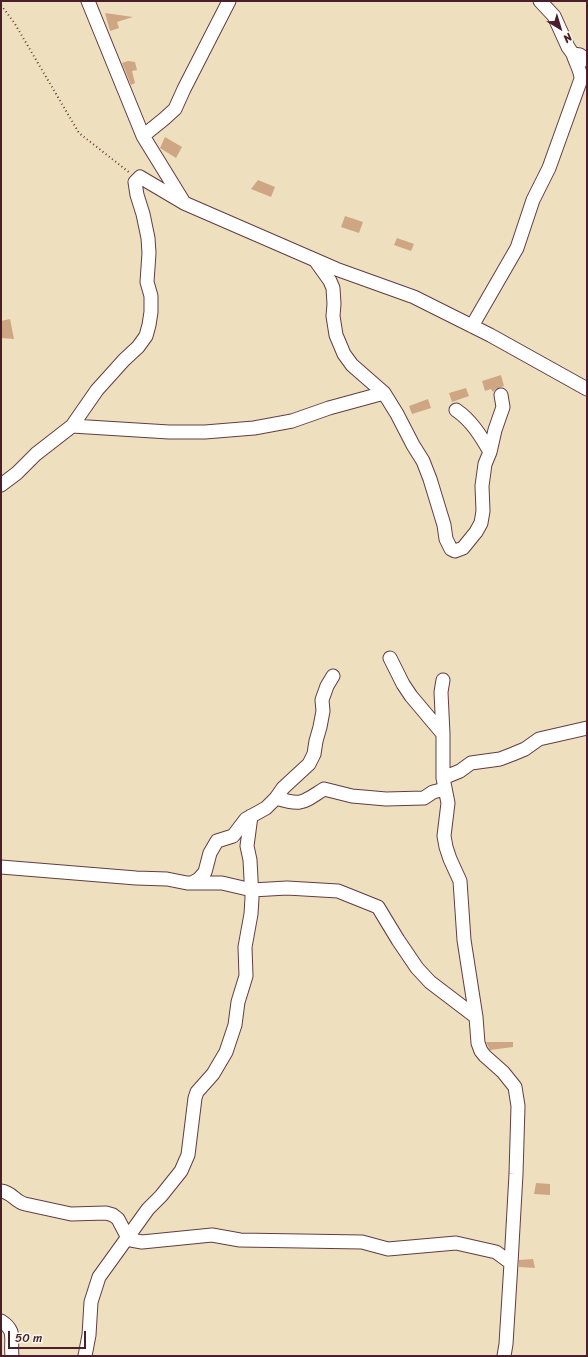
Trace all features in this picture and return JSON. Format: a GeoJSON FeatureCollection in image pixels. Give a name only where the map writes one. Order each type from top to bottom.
{"type":"FeatureCollection","features":[{"type":"Feature","properties":{"kind":"street"},"geometry":{"type":"LineString","coordinates":[[90,1],[142,136],[184,203]]}},
{"type":"Feature","properties":{"kind":"street"},"geometry":{"type":"LineString","coordinates":[[142,136],[175,109],[229,1]]}},
{"type":"Feature","properties":{"kind":"street"},"geometry":{"type":"LineString","coordinates":[[472,326],[517,248],[534,200],[549,168],[581,79],[573,54],[568,47],[554,16],[540,1]]}},
{"type":"Feature","properties":{"kind":"street"},"geometry":{"type":"LineString","coordinates":[[573,54],[587,60]]}},
{"type":"Feature","properties":{"kind":"street"},"geometry":{"type":"LineString","coordinates":[[1,485],[17,473],[36,454],[72,426],[96,390],[138,347],[146,336],[151,312],[151,296],[147,282],[148,238],[144,214],[137,195],[135,182],[140,177],[184,203],[336,268],[414,297],[472,326],[587,389]]}},
{"type":"Feature","properties":{"kind":"street"},"geometry":{"type":"LineString","coordinates":[[314,258],[330,281],[333,288],[333,316],[336,335],[344,354],[352,365],[384,393],[397,414],[423,461],[444,525],[446,539],[451,549],[454,551],[462,548],[476,532],[481,523],[483,511],[482,486],[485,464],[490,452],[494,430],[503,407],[501,395]]}},
{"type":"Feature","properties":{"kind":"street"},"geometry":{"type":"LineString","coordinates":[[72,426],[169,432],[205,432],[254,428],[292,421],[329,408],[384,393]]}},
{"type":"Feature","properties":{"kind":"street"},"geometry":{"type":"LineString","coordinates":[[456,410],[465,416],[490,452]]}},
{"type":"Feature","properties":{"kind":"street"},"geometry":{"type":"LineString","coordinates":[[390,658],[411,696],[444,734]]}},
{"type":"Feature","properties":{"kind":"street"},"geometry":{"type":"LineString","coordinates":[[192,883],[199,879],[205,872],[210,853],[217,841],[233,836],[242,823],[266,808],[283,788],[309,764],[314,754],[320,727],[323,712],[322,700],[327,686],[333,676]]}},
{"type":"Feature","properties":{"kind":"street"},"geometry":{"type":"LineString","coordinates":[[442,680],[441,692],[444,734],[444,783],[448,803],[445,820],[445,841],[450,859],[460,881],[464,940],[476,1017],[478,1043],[485,1056],[503,1072],[515,1087],[518,1106],[512,1248],[504,1356]]}},
{"type":"Feature","properties":{"kind":"street"},"geometry":{"type":"LineString","coordinates":[[276,798],[292,803],[302,802],[309,800],[324,789],[352,796],[386,799],[424,798],[471,763],[500,759],[525,749],[539,739],[587,728]]}},
{"type":"Feature","properties":{"kind":"street"},"geometry":{"type":"LineString","coordinates":[[86,1356],[89,1340],[89,1317],[94,1292],[99,1278],[148,1209],[161,1196],[181,1171],[188,1155],[197,1092],[213,1074],[226,1052],[235,1025],[238,1002],[246,976],[246,946],[252,914],[250,860],[247,846],[251,816]]}},
{"type":"Feature","properties":{"kind":"street"},"geometry":{"type":"LineString","coordinates":[[1,867],[136,878],[167,879],[186,883],[222,883],[252,890],[288,888],[338,890],[378,907],[398,940],[426,977],[444,994],[476,1017]]}},
{"type":"Feature","properties":{"kind":"street"},"geometry":{"type":"LineString","coordinates":[[1,1191],[12,1196],[18,1202],[71,1214],[106,1213],[113,1215],[118,1219],[128,1238],[142,1242],[212,1235],[240,1240],[362,1242],[388,1248],[456,1242],[496,1252],[511,1263]]}},
{"type":"Feature","properties":{"kind":"street"},"geometry":{"type":"LineString","coordinates":[[496,1252],[512,1248]]}},
{"type":"Feature","properties":{"kind":"street"},"geometry":{"type":"LineString","coordinates":[[1,1321],[10,1328],[12,1332],[12,1356]]}},
{"type":"Feature","properties":{"kind":"path"},"geometry":{"type":"LineString","coordinates":[[1,5],[15,24],[79,133],[137,179]]}},
{"type":"Feature","properties":{"kind":"building"},"geometry":{"type":"Polygon","coordinates":[[[105,13],[133,17],[117,22],[119,28],[110,31],[105,13]]]}},
{"type":"Feature","properties":{"kind":"building"},"geometry":{"type":"Polygon","coordinates":[[[128,61],[135,62],[137,70],[132,71],[135,83],[131,85],[122,63],[128,61]]]}},
{"type":"Feature","properties":{"kind":"building"},"geometry":{"type":"Polygon","coordinates":[[[165,137],[182,147],[176,158],[160,148],[165,137]]]}},
{"type":"Feature","properties":{"kind":"building"},"geometry":{"type":"Polygon","coordinates":[[[258,180],[275,187],[271,197],[251,189],[258,180]]]}},
{"type":"Feature","properties":{"kind":"building"},"geometry":{"type":"Polygon","coordinates":[[[345,216],[363,222],[359,233],[341,227],[345,216]]]}},
{"type":"Feature","properties":{"kind":"building"},"geometry":{"type":"Polygon","coordinates":[[[397,238],[414,244],[411,251],[394,245],[397,238]]]}},
{"type":"Feature","properties":{"kind":"building"},"geometry":{"type":"Polygon","coordinates":[[[10,319],[14,339],[1,338],[1,321],[10,319]]]}},
{"type":"Feature","properties":{"kind":"building"},"geometry":{"type":"Polygon","coordinates":[[[501,375],[504,386],[493,392],[491,389],[485,391],[482,381],[501,375]]]}},
{"type":"Feature","properties":{"kind":"building"},"geometry":{"type":"Polygon","coordinates":[[[466,388],[469,396],[452,402],[449,393],[466,388]]]}},
{"type":"Feature","properties":{"kind":"building"},"geometry":{"type":"Polygon","coordinates":[[[428,399],[431,408],[412,414],[409,406],[428,399]]]}},
{"type":"Feature","properties":{"kind":"building"},"geometry":{"type":"Polygon","coordinates":[[[486,1042],[513,1042],[513,1047],[490,1050],[486,1042]]]}},
{"type":"Feature","properties":{"kind":"building"},"geometry":{"type":"Polygon","coordinates":[[[536,1183],[550,1184],[550,1195],[534,1194],[536,1183]]]}},
{"type":"Feature","properties":{"kind":"building"},"geometry":{"type":"Polygon","coordinates":[[[533,1259],[535,1268],[519,1267],[519,1260],[533,1259]]]}}]}
